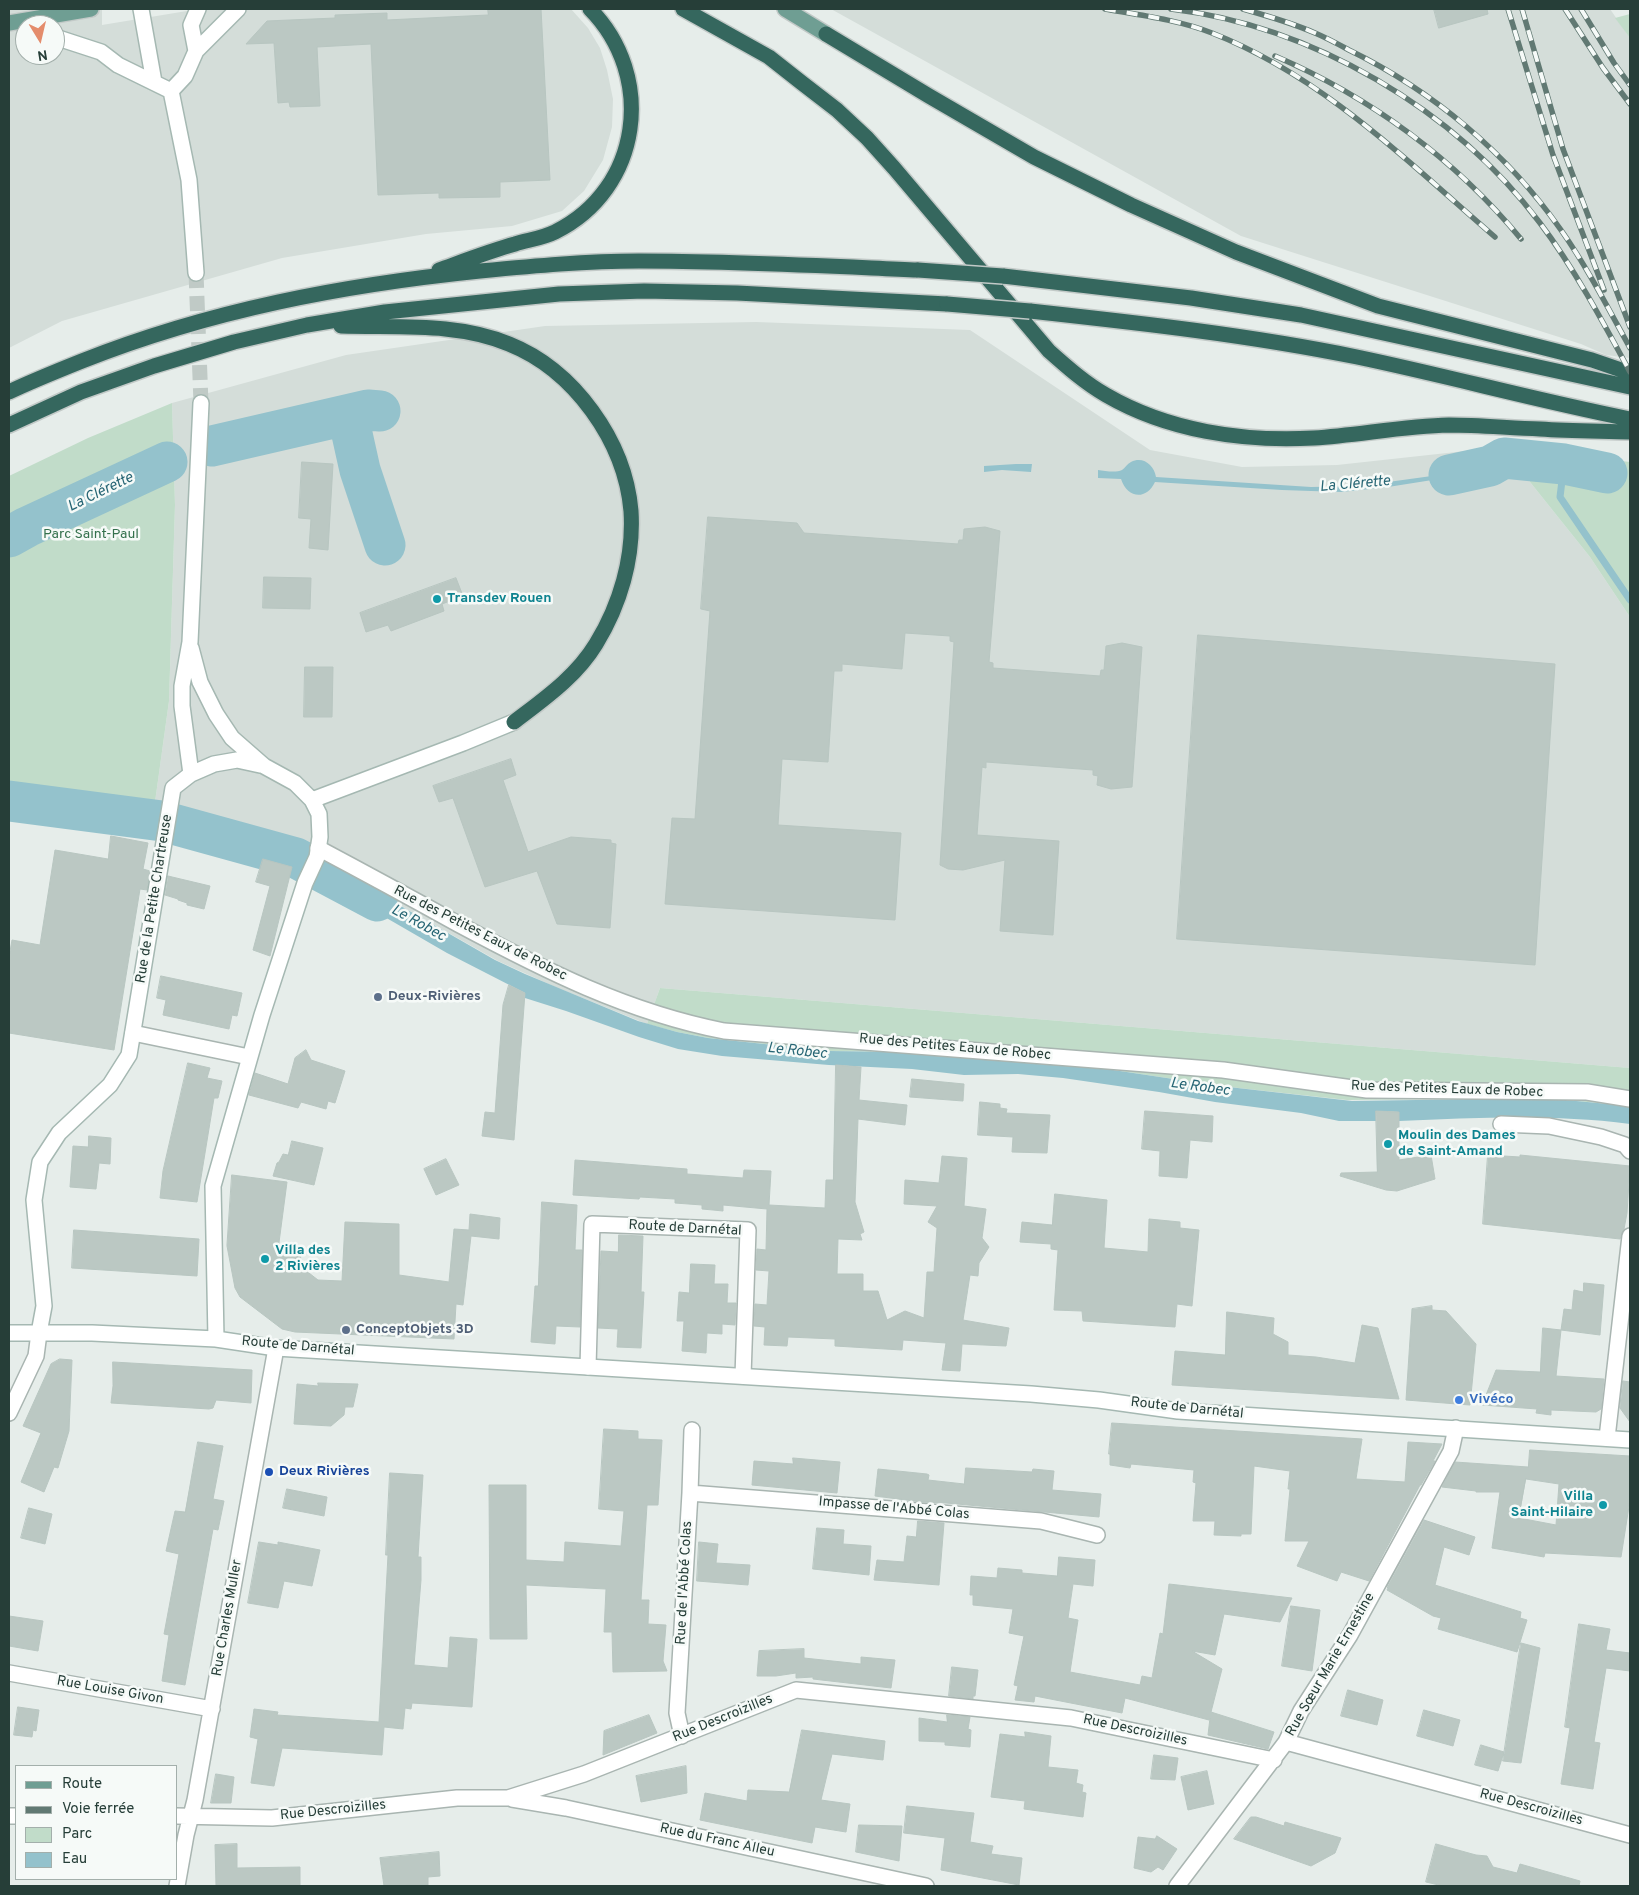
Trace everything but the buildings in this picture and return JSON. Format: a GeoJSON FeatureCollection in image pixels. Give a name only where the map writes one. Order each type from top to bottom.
{"type":"FeatureCollection","features":[{"type":"Feature","properties":{"kind":"highway"},"geometry":{"type":"LineString","coordinates":[[416,278],[516,243],[555,232],[584,213],[607,187],[623,159],[628,142],[631,127],[630,88],[627,70],[620,53],[610,35],[590,9]]}},
{"type":"Feature","properties":{"kind":"highway"},"geometry":{"type":"LineString","coordinates":[[683,9],[768,57],[837,110],[867,138],[894,168],[1050,351],[1077,375],[1105,395],[1136,411],[1196,430],[1250,437],[1313,438],[1448,425],[1489,425],[1630,432]]}},
{"type":"Feature","properties":{"kind":"highway"},"geometry":{"type":"LineString","coordinates":[[826,34],[1034,157],[1130,205],[1236,252],[1378,306],[1592,360],[1630,374]]}},
{"type":"Feature","properties":{"kind":"highway"},"geometry":{"type":"LineString","coordinates":[[9,392],[134,341],[220,315],[356,286],[552,264],[638,261],[918,270],[1003,276],[1192,298],[1301,315],[1630,387]]}},
{"type":"Feature","properties":{"kind":"highway"},"geometry":{"type":"LineString","coordinates":[[9,425],[81,392],[154,366],[234,342],[307,325],[384,312],[464,303],[559,294],[644,290],[746,293],[947,304],[1030,311],[1193,330],[1321,351],[1630,419]]}},
{"type":"Feature","properties":{"kind":"highway"},"geometry":{"type":"LineString","coordinates":[[307,325],[445,329],[490,337],[532,354],[548,365],[571,385],[598,418],[614,450],[624,476],[631,510],[630,545],[621,593],[610,620],[595,646],[579,667],[559,688],[514,722]]}},
{"type":"Feature","properties":{"kind":"main road"},"geometry":{"type":"LineString","coordinates":[[65,15],[91,9]]}},
{"type":"Feature","properties":{"kind":"main road"},"geometry":{"type":"LineString","coordinates":[[785,9],[826,34]]}},
{"type":"Feature","properties":{"kind":"street"},"geometry":{"type":"LineString","coordinates":[[141,9],[154,82]]}},
{"type":"Feature","properties":{"kind":"street"},"geometry":{"type":"LineString","coordinates":[[196,51],[191,26],[198,9]]}},
{"type":"Feature","properties":{"kind":"street"},"geometry":{"type":"LineString","coordinates":[[170,91],[185,76],[196,51],[238,9]]}},
{"type":"Feature","properties":{"kind":"street"},"geometry":{"type":"LineString","coordinates":[[65,40],[101,52],[118,65],[170,91],[189,180],[196,273]]}},
{"type":"Feature","properties":{"kind":"street","name":"Rue de la Petite Chartreuse"},"geometry":{"type":"LineString","coordinates":[[191,774],[182,706],[182,686],[190,642],[201,403]]}},
{"type":"Feature","properties":{"kind":"street","name":"Rue de la Petite Chartreuse"},"geometry":{"type":"LineString","coordinates":[[190,642],[200,682],[216,714],[232,738],[264,766],[295,783],[312,800],[319,814],[320,837],[318,852],[308,877],[249,1058],[213,1186],[216,1339]]}},
{"type":"Feature","properties":{"kind":"street"},"geometry":{"type":"LineString","coordinates":[[312,800],[463,744],[514,722]]}},
{"type":"Feature","properties":{"kind":"street","name":"Rue de la Petite Chartreuse"},"geometry":{"type":"LineString","coordinates":[[9,1413],[36,1356],[44,1306],[34,1200],[40,1162],[58,1133],[110,1085],[129,1055],[172,788],[191,774],[214,764],[237,760],[264,766]]}},
{"type":"Feature","properties":{"kind":"street","name":"Rue des Petites Eaux de Robec"},"geometry":{"type":"LineString","coordinates":[[318,852],[530,963],[622,1003],[685,1023],[724,1031],[1223,1070],[1367,1090],[1587,1092],[1630,1099]]}},
{"type":"Feature","properties":{"kind":"street"},"geometry":{"type":"LineString","coordinates":[[133,1033],[249,1058]]}},
{"type":"Feature","properties":{"kind":"street"},"geometry":{"type":"LineString","coordinates":[[1501,1124],[1558,1127],[1601,1136],[1624,1145],[1630,1151]]}},
{"type":"Feature","properties":{"kind":"street","name":"Route de Darnétal"},"geometry":{"type":"LineString","coordinates":[[588,1367],[592,1224],[748,1230],[744,1376]]}},
{"type":"Feature","properties":{"kind":"street"},"geometry":{"type":"LineString","coordinates":[[1606,1438],[1630,1236]]}},
{"type":"Feature","properties":{"kind":"street","name":"Route de Darnétal"},"geometry":{"type":"LineString","coordinates":[[9,1333],[92,1333],[216,1339],[276,1348],[1055,1395],[1178,1411],[1630,1440]]}},
{"type":"Feature","properties":{"kind":"street","name":"Rue Charles Muller"},"geometry":{"type":"LineString","coordinates":[[177,1886],[212,1709],[276,1348]]}},
{"type":"Feature","properties":{"kind":"street","name":"Rue Sœur Marie Ernestine"},"geometry":{"type":"LineString","coordinates":[[1177,1886],[1286,1742],[1301,1711],[1350,1635],[1451,1451],[1456,1428]]}},
{"type":"Feature","properties":{"kind":"street","name":"Rue de l'Abbé Colas"},"geometry":{"type":"LineString","coordinates":[[682,1736],[677,1713],[692,1430]]}},
{"type":"Feature","properties":{"kind":"street","name":"Impasse de l'Abbé Colas"},"geometry":{"type":"LineString","coordinates":[[690,1493],[1041,1521],[1097,1535]]}},
{"type":"Feature","properties":{"kind":"street","name":"Rue Louise Givon"},"geometry":{"type":"LineString","coordinates":[[9,1673],[212,1709]]}},
{"type":"Feature","properties":{"kind":"street","name":"Rue Descroizilles"},"geometry":{"type":"LineString","coordinates":[[178,1816],[272,1818],[458,1798],[508,1798],[584,1774],[796,1690],[1071,1718],[1274,1760]]}},
{"type":"Feature","properties":{"kind":"street","name":"Rue Descroizilles"},"geometry":{"type":"LineString","coordinates":[[1286,1742],[1630,1835]]}},
{"type":"Feature","properties":{"kind":"street","name":"Rue du Franc Alleu"},"geometry":{"type":"LineString","coordinates":[[508,1798],[566,1808],[926,1886]]}},
{"type":"Feature","properties":{"kind":"shaded area"},"geometry":{"type":"Polygon","coordinates":[[[9,9],[102,9],[102,25],[199,9],[571,9],[588,28],[600,48],[613,99],[612,127],[603,160],[584,191],[562,211],[512,226],[426,234],[282,258],[62,321],[9,348],[9,9]]]}},
{"type":"Feature","properties":{"kind":"shaded area"},"geometry":{"type":"Polygon","coordinates":[[[831,9],[1610,9],[1630,38],[1630,358],[1606,355],[1581,344],[1241,236],[831,9]]]}},
{"type":"Feature","properties":{"kind":"shaded area"},"geometry":{"type":"Polygon","coordinates":[[[756,322],[970,330],[1150,450],[1242,467],[1337,465],[1502,447],[1590,557],[1630,617],[1630,1068],[660,988],[647,1024],[553,986],[498,961],[331,866],[155,802],[169,701],[175,505],[172,403],[346,355],[545,326],[756,322]]]}},
{"type":"Feature","properties":{"kind":"green space"},"geometry":{"type":"Polygon","coordinates":[[[1630,14],[1630,38],[1615,18],[1630,14]]]}},
{"type":"Feature","properties":{"kind":"green space","name":"Parc Saint-Paul"},"geometry":{"type":"Polygon","coordinates":[[[172,403],[175,505],[169,701],[155,802],[82,796],[9,784],[9,476],[88,438],[172,403]]]}},
{"type":"Feature","properties":{"kind":"green space"},"geometry":{"type":"Polygon","coordinates":[[[1502,447],[1630,462],[1630,617],[1590,557],[1502,447]]]}},
{"type":"Feature","properties":{"kind":"green space"},"geometry":{"type":"Polygon","coordinates":[[[660,988],[1630,1068],[1630,1106],[1544,1098],[1347,1100],[1220,1086],[1080,1065],[894,1052],[830,1051],[708,1038],[647,1024],[660,988]]]}},
{"type":"Feature","properties":{"kind":"water"},"geometry":{"type":"Polygon","coordinates":[[[1500,455],[1507,462],[1471,473],[1388,487],[1341,492],[1155,482],[1147,492],[1137,495],[1128,490],[1121,479],[1098,478],[1098,470],[1120,471],[1131,462],[1140,460],[1150,465],[1156,477],[1311,487],[1359,486],[1439,475],[1489,463],[1500,455]]]}},
{"type":"Feature","properties":{"kind":"water"},"geometry":{"type":"Polygon","coordinates":[[[1032,464],[1031,472],[1002,470],[984,472],[984,466],[1032,464]]]}},
{"type":"Feature","properties":{"kind":"water"},"geometry":{"type":"Polygon","coordinates":[[[331,866],[495,960],[638,1021],[677,1032],[708,1038],[830,1051],[894,1052],[1080,1065],[1220,1086],[1352,1101],[1544,1098],[1630,1106],[1630,1124],[1543,1118],[1399,1121],[1398,1112],[1376,1111],[1376,1121],[1339,1121],[1301,1113],[1215,1102],[1063,1078],[1018,1074],[964,1075],[912,1069],[829,1065],[722,1056],[678,1049],[525,998],[525,993],[447,953],[326,883],[331,866]]]}},
{"type":"Feature","properties":{"kind":"waterway","name":"La Clérette"},"geometry":{"type":"LineString","coordinates":[[212,446],[368,410],[380,411]]}},
{"type":"Feature","properties":{"kind":"waterway"},"geometry":{"type":"LineString","coordinates":[[348,416],[360,470],[385,545]]}},
{"type":"Feature","properties":{"kind":"waterway","name":"La Clérette"},"geometry":{"type":"LineString","coordinates":[[1449,475],[1490,466],[1504,458],[1564,464],[1607,473]]}},
{"type":"Feature","properties":{"kind":"waterway","name":"La Clérette"},"geometry":{"type":"LineString","coordinates":[[9,537],[167,462]]}},
{"type":"Feature","properties":{"kind":"waterway"},"geometry":{"type":"LineString","coordinates":[[1564,464],[1560,497],[1630,600]]}},
{"type":"Feature","properties":{"kind":"waterway","name":"Le Robec"},"geometry":{"type":"LineString","coordinates":[[9,801],[162,821],[296,858],[377,901]]}},
{"type":"Feature","properties":{"kind":"tunnel"},"geometry":{"type":"LineString","coordinates":[[196,273],[201,403]]}},
{"type":"Feature","properties":{"kind":"railway"},"geometry":{"type":"LineString","coordinates":[[1105,9],[1159,18],[1199,28],[1252,51],[1290,72],[1327,96],[1396,150],[1495,237]]}},
{"type":"Feature","properties":{"kind":"railway"},"geometry":{"type":"LineString","coordinates":[[1171,9],[1224,18],[1276,34],[1327,54],[1376,80],[1423,110],[1466,144],[1505,182],[1553,240],[1599,315],[1630,372]]}},
{"type":"Feature","properties":{"kind":"railway"},"geometry":{"type":"LineString","coordinates":[[1243,9],[1298,26],[1337,43],[1380,66],[1410,85],[1466,126],[1517,175],[1561,230],[1588,273],[1630,348]]}},
{"type":"Feature","properties":{"kind":"railway"},"geometry":{"type":"LineString","coordinates":[[1508,9],[1553,155],[1604,290]]}},
{"type":"Feature","properties":{"kind":"railway"},"geometry":{"type":"LineString","coordinates":[[1522,9],[1563,149],[1630,327]]}},
{"type":"Feature","properties":{"kind":"railway"},"geometry":{"type":"LineString","coordinates":[[1565,9],[1603,68],[1630,104]]}},
{"type":"Feature","properties":{"kind":"railway"},"geometry":{"type":"LineString","coordinates":[[1581,9],[1614,63],[1630,85]]}},
{"type":"Feature","properties":{"kind":"railway"},"geometry":{"type":"LineString","coordinates":[[1275,56],[1310,72],[1344,91],[1409,133],[1468,182],[1521,239]]}},
{"type":"Feature","properties":{"kind":"place","name":"Transdev Rouen"},"geometry":{"type":"Point","coordinates":[437,599]}},
{"type":"Feature","properties":{"kind":"place","name":"Deux-Rivières"},"geometry":{"type":"Point","coordinates":[378,997]}},
{"type":"Feature","properties":{"kind":"place","name":"Moulin des Dames de Saint-Amand"},"geometry":{"type":"Point","coordinates":[1388,1144]}},
{"type":"Feature","properties":{"kind":"place","name":"Villa des 2 Rivières"},"geometry":{"type":"Point","coordinates":[265,1259]}},
{"type":"Feature","properties":{"kind":"place","name":"ConceptObjets 3D"},"geometry":{"type":"Point","coordinates":[346,1330]}},
{"type":"Feature","properties":{"kind":"place","name":"Vivéco"},"geometry":{"type":"Point","coordinates":[1459,1400]}},
{"type":"Feature","properties":{"kind":"place","name":"Deux Rivières"},"geometry":{"type":"Point","coordinates":[269,1472]}},
{"type":"Feature","properties":{"kind":"place","name":"Villa Saint-Hilaire"},"geometry":{"type":"Point","coordinates":[1603,1505]}}]}
